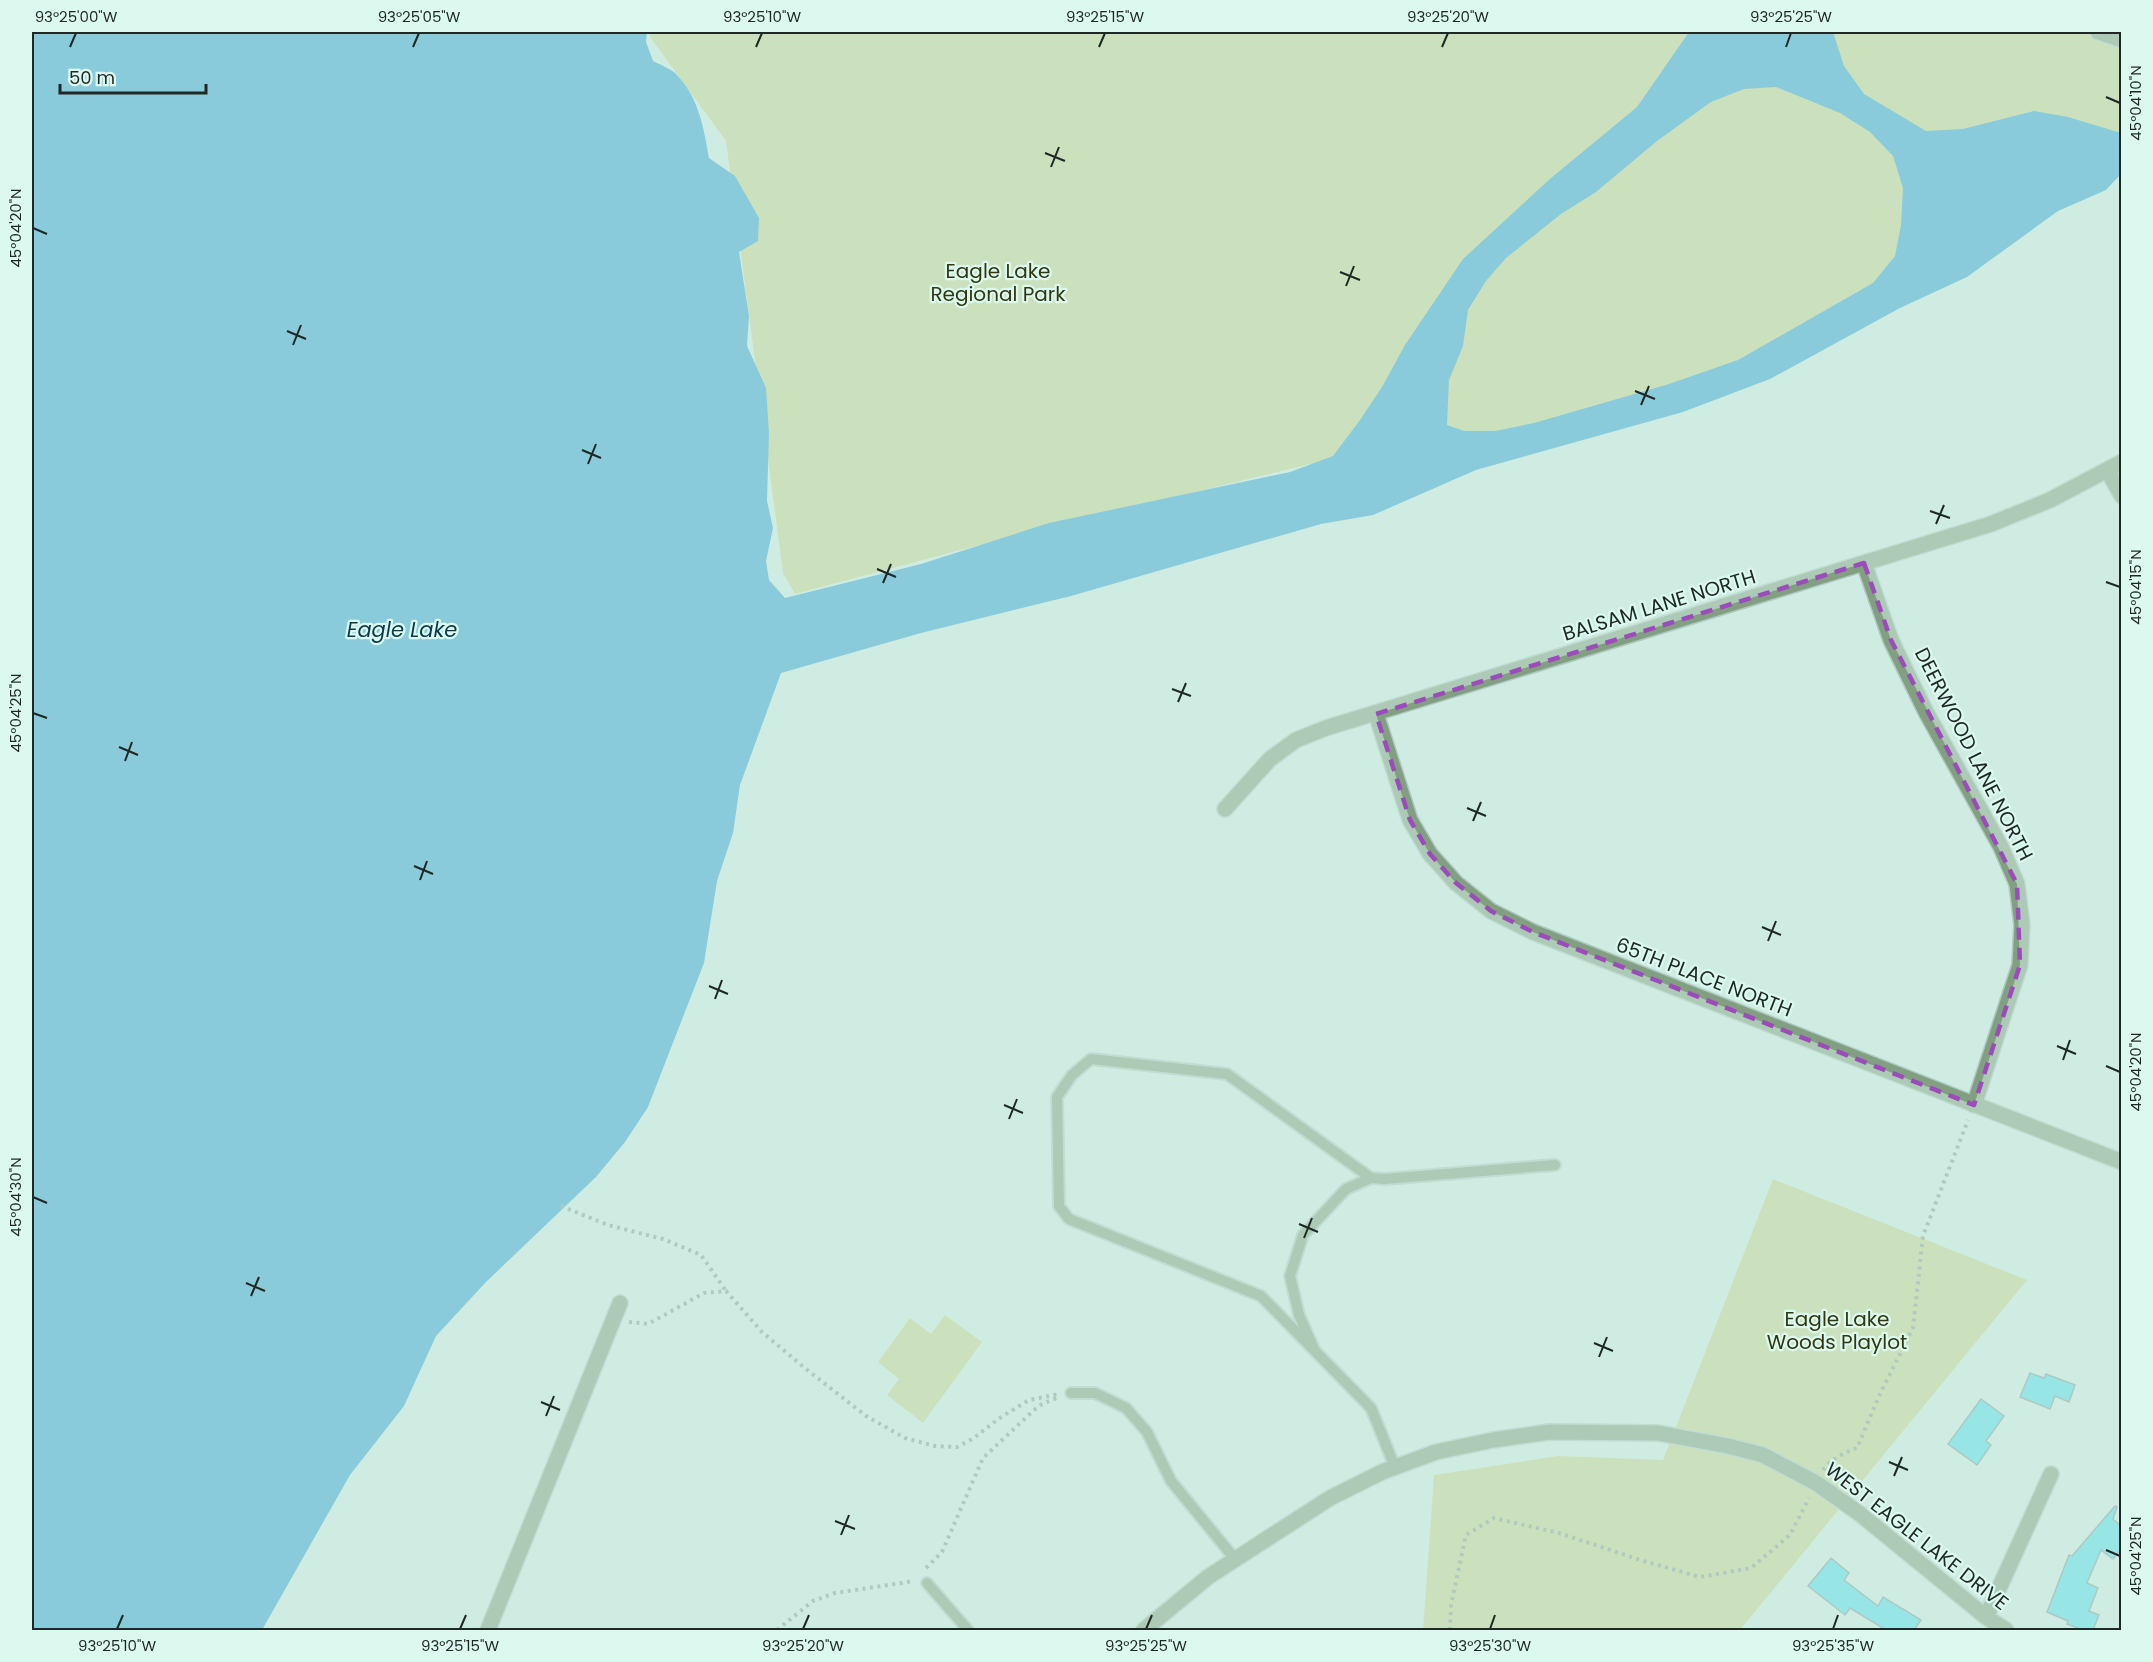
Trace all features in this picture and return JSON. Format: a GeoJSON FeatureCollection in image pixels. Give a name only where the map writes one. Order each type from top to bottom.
{"type":"FeatureCollection","features":[{"type":"Feature","properties":{"kind":"street"},"geometry":{"type":"LineString","coordinates":[[2098,32],[2121,40]]}},
{"type":"Feature","properties":{"kind":"street","name":"BALSAM LANE NORTH"},"geometry":{"type":"LineString","coordinates":[[1226,809],[1270,759],[1296,740],[1326,728],[1991,524],[2050,500],[2121,462]]}},
{"type":"Feature","properties":{"kind":"street"},"geometry":{"type":"LineString","coordinates":[[2107,470],[2121,496]]}},
{"type":"Feature","properties":{"kind":"street","name":"DEERWOOD LANE NORTH"},"geometry":{"type":"LineString","coordinates":[[1864,563],[1892,640],[1906,671],[1926,712],[2001,847],[2017,884],[2022,925],[2020,965],[1974,1105]]}},
{"type":"Feature","properties":{"kind":"street","name":"65TH PLACE NORTH"},"geometry":{"type":"LineString","coordinates":[[1376,714],[1410,820],[1430,854],[1456,884],[1491,911],[1533,932],[2121,1162]]}},
{"type":"Feature","properties":{"kind":"street"},"geometry":{"type":"LineString","coordinates":[[489,1630],[620,1303]]}},
{"type":"Feature","properties":{"kind":"street","name":"WEST EAGLE LAKE DRIVE"},"geometry":{"type":"LineString","coordinates":[[1144,1630],[1208,1577],[1330,1498],[1395,1467],[1436,1452],[1493,1440],[1549,1432],[1658,1433],[1763,1455],[1816,1483],[1860,1514],[1986,1617],[2006,1630]]}},
{"type":"Feature","properties":{"kind":"street"},"geometry":{"type":"LineString","coordinates":[[1986,1617],[2052,1474]]}},
{"type":"Feature","properties":{"kind":"lane"},"geometry":{"type":"LineString","coordinates":[[1371,1178],[1227,1074],[1091,1059],[1072,1075],[1057,1096],[1059,1206],[1069,1219],[1261,1296],[1371,1408],[1395,1467]]}},
{"type":"Feature","properties":{"kind":"lane"},"geometry":{"type":"LineString","coordinates":[[1315,1351],[1299,1315],[1290,1276],[1303,1235],[1346,1189],[1371,1178],[1385,1179],[1556,1165]]}},
{"type":"Feature","properties":{"kind":"lane"},"geometry":{"type":"LineString","coordinates":[[1071,1392],[1095,1393],[1126,1408],[1147,1432],[1171,1481],[1235,1559]]}},
{"type":"Feature","properties":{"kind":"lane"},"geometry":{"type":"LineString","coordinates":[[927,1583],[968,1630]]}},
{"type":"Feature","properties":{"kind":"path"},"geometry":{"type":"LineString","coordinates":[[1450,1630],[1451,1605],[1466,1535],[1494,1518],[1559,1533],[1700,1577],[1751,1568],[1790,1535],[1826,1466],[1848,1451],[1857,1448],[1880,1394],[1913,1328],[1923,1236],[1974,1105]]}},
{"type":"Feature","properties":{"kind":"path"},"geometry":{"type":"LineString","coordinates":[[561,1206],[608,1225],[663,1239],[701,1255],[726,1291],[762,1332],[866,1416],[905,1438],[935,1446],[957,1447],[1029,1400],[1071,1392]]}},
{"type":"Feature","properties":{"kind":"path"},"geometry":{"type":"LineString","coordinates":[[614,1320],[648,1324],[704,1293],[726,1291]]}},
{"type":"Feature","properties":{"kind":"path"},"geometry":{"type":"LineString","coordinates":[[777,1630],[813,1601],[835,1593],[908,1582],[919,1575],[942,1552],[983,1458],[1042,1404],[1071,1392]]}},
{"type":"Feature","properties":{"kind":"highlighted area"},"geometry":{"type":"Polygon","coordinates":[[[1864,563],[1891,640],[2017,884],[2020,965],[1974,1105],[1533,932],[1491,911],[1456,883],[1430,854],[1410,820],[1376,714],[1864,563]]]}},
{"type":"Feature","properties":{"kind":"green space","name":"Eagle Lake Regional Park"},"geometry":{"type":"Polygon","coordinates":[[[649,32],[2121,32],[2121,166],[1705,380],[1435,463],[1310,464],[983,544],[795,594],[783,573],[726,141],[650,37],[649,32]]]}},
{"type":"Feature","properties":{"kind":"green space","name":"Eagle Lake Woods Playlot"},"geometry":{"type":"Polygon","coordinates":[[[1773,1179],[2027,1280],[1740,1630],[1423,1630],[1434,1475],[1558,1456],[1663,1460],[1773,1179]]]}},
{"type":"Feature","properties":{"kind":"green space"},"geometry":{"type":"Polygon","coordinates":[[[945,1315],[982,1342],[923,1423],[887,1395],[899,1379],[878,1362],[910,1318],[931,1334],[945,1315]]]}},
{"type":"Feature","properties":{"kind":"water","name":"Eagle Lake"},"geometry":{"type":"Polygon","coordinates":[[[32,32],[647,32],[646,42],[653,61],[675,73],[691,94],[702,125],[709,158],[735,176],[759,218],[758,241],[739,252],[749,316],[747,346],[766,388],[769,433],[767,501],[773,528],[766,561],[769,580],[785,598],[921,564],[1049,523],[1290,472],[1333,456],[1382,387],[1405,345],[1463,259],[1551,178],[1637,107],[1689,32],[1833,32],[1844,66],[1864,94],[1926,131],[1963,129],[2034,111],[2068,117],[2121,133],[2121,174],[2106,190],[2058,211],[1967,277],[1900,308],[1770,379],[1683,412],[1476,470],[1373,515],[1321,524],[1071,596],[921,633],[781,673],[740,785],[733,833],[717,881],[704,963],[648,1107],[625,1142],[596,1177],[486,1282],[436,1336],[404,1406],[350,1475],[262,1630],[32,1630],[32,32]],[[1776,87],[1744,89],[1711,102],[1657,141],[1596,192],[1561,214],[1506,258],[1486,281],[1468,310],[1463,346],[1449,380],[1447,425],[1464,431],[1495,431],[1534,423],[1669,384],[1738,360],[1873,283],[1895,256],[1901,225],[1903,188],[1893,156],[1870,132],[1840,113],[1776,87]]]}},
{"type":"Feature","properties":{"kind":"building"},"geometry":{"type":"Polygon","coordinates":[[[2030,1373],[2044,1378],[2046,1374],[2075,1385],[2069,1402],[2055,1396],[2050,1409],[2020,1397],[2030,1373]]]}},
{"type":"Feature","properties":{"kind":"building"},"geometry":{"type":"Polygon","coordinates":[[[1981,1399],[2004,1416],[1986,1441],[1991,1445],[1977,1465],[1948,1444],[1981,1399]]]}},
{"type":"Feature","properties":{"kind":"building"},"geometry":{"type":"Polygon","coordinates":[[[2115,1506],[2117,1507],[2113,1519],[2121,1526],[2121,1549],[2113,1559],[2101,1550],[2087,1583],[2098,1588],[2089,1611],[2099,1615],[2093,1630],[2083,1630],[2047,1612],[2069,1555],[2072,1556],[2115,1506]]]}},
{"type":"Feature","properties":{"kind":"building"},"geometry":{"type":"Polygon","coordinates":[[[1831,1558],[1849,1573],[1844,1580],[1878,1606],[1883,1597],[1921,1620],[1914,1630],[1886,1630],[1850,1608],[1845,1615],[1808,1586],[1831,1558]]]}}]}
